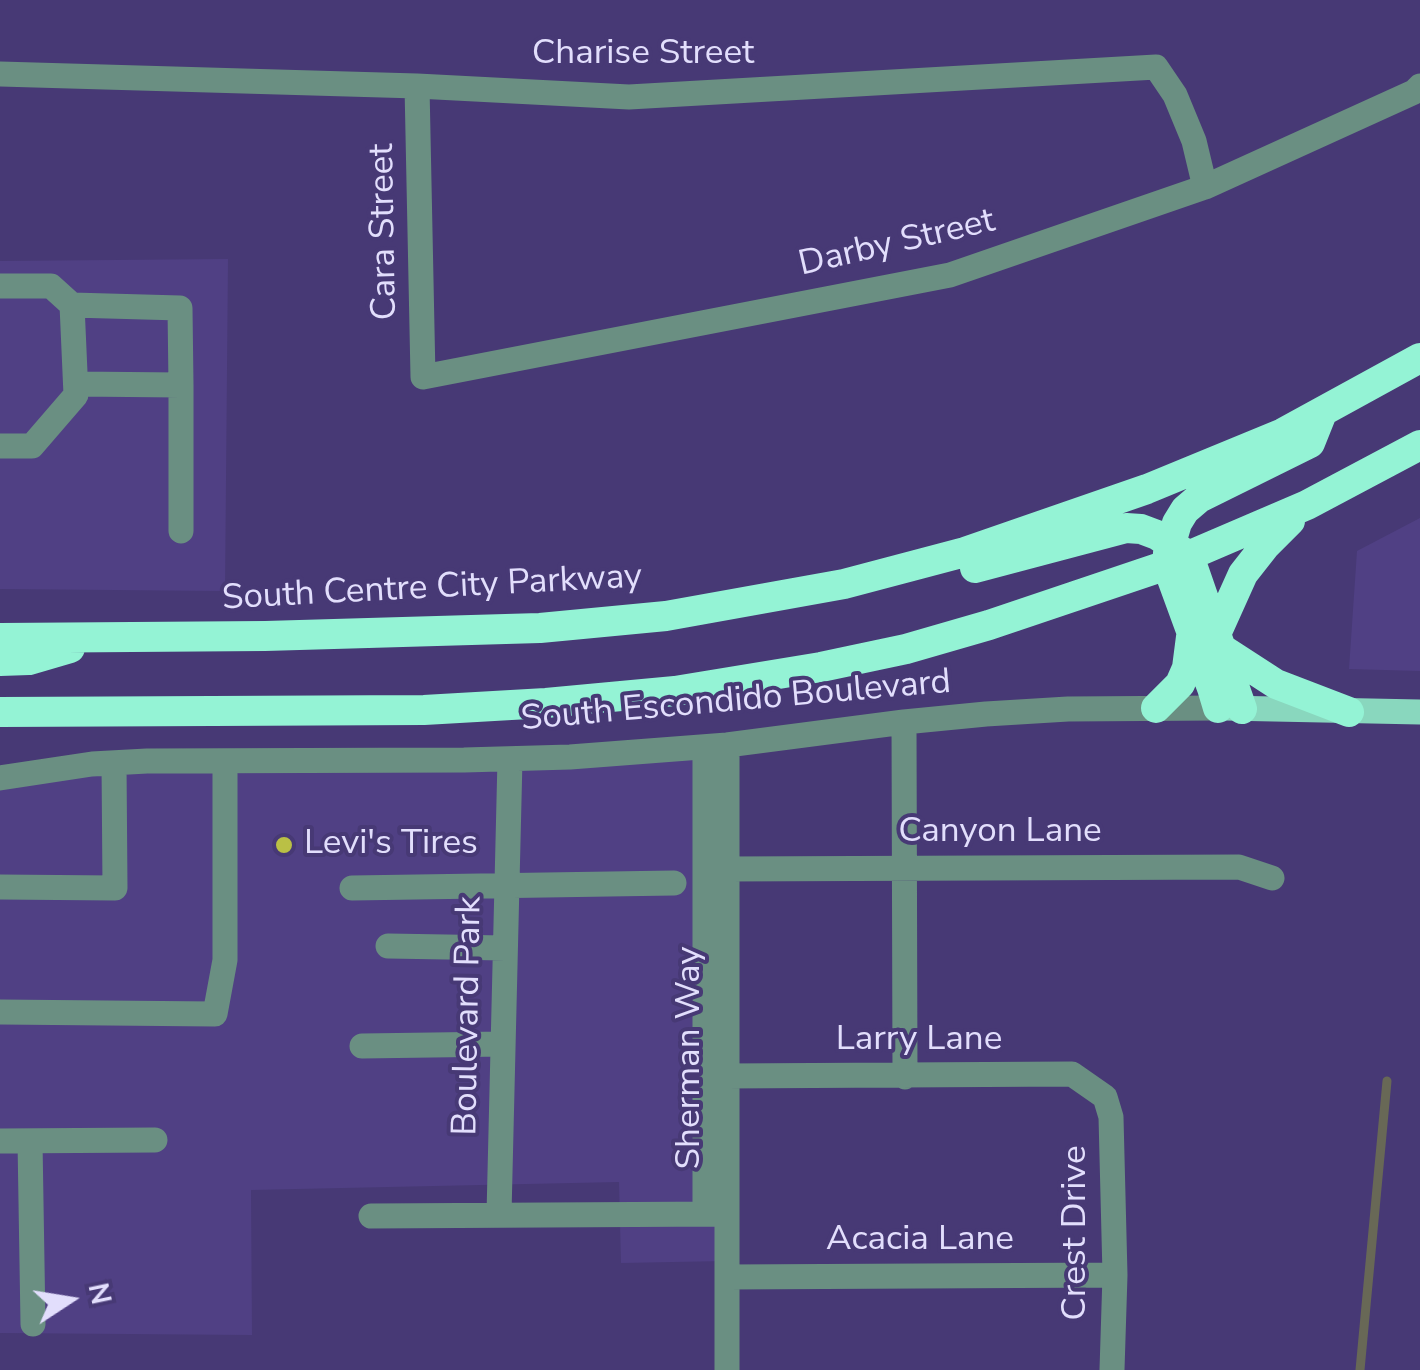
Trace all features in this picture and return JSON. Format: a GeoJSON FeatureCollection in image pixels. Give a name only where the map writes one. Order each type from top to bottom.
{"type":"FeatureCollection","features":[{"type":"Feature","properties":{"kind":"highway","name":"South Centre City Parkway"},"geometry":{"type":"LineString","coordinates":[[0,638],[540,628],[666,616],[844,584],[965,552],[1148,489],[1283,434],[1420,358]]}},
{"type":"Feature","properties":{"kind":"highway"},"geometry":{"type":"LineString","coordinates":[[1230,708],[1210,639],[1175,555],[1177,524],[1199,498],[1310,443],[1322,413]]}},
{"type":"Feature","properties":{"kind":"highway"},"geometry":{"type":"LineString","coordinates":[[0,712],[424,710],[546,704],[675,691],[821,667],[989,625],[1307,505],[1420,446]]}},
{"type":"Feature","properties":{"kind":"highway"},"geometry":{"type":"LineString","coordinates":[[1156,708],[1180,684],[1187,668],[1210,639],[1243,574],[1307,505]]}},
{"type":"Feature","properties":{"kind":"highway"},"geometry":{"type":"LineString","coordinates":[[844,584],[946,575],[1126,528],[1142,529],[1175,555]]}},
{"type":"Feature","properties":{"kind":"highway"},"geometry":{"type":"LineString","coordinates":[[0,660],[29,660],[102,639]]}},
{"type":"Feature","properties":{"kind":"highway"},"geometry":{"type":"LineString","coordinates":[[1210,639],[1276,684],[1348,712]]}},
{"type":"Feature","properties":{"kind":"highway"},"geometry":{"type":"LineString","coordinates":[[0,729],[133,711]]}},
{"type":"Feature","properties":{"kind":"main road","name":"South Escondido Boulevard"},"geometry":{"type":"LineString","coordinates":[[1230,708],[1420,712]]}},
{"type":"Feature","properties":{"kind":"street","name":"Charise Street"},"geometry":{"type":"LineString","coordinates":[[0,74],[417,86],[628,97],[1156,67],[1175,94],[1188,125],[1205,188]]}},
{"type":"Feature","properties":{"kind":"street","name":"Cara Street"},"geometry":{"type":"LineString","coordinates":[[417,86],[424,377]]}},
{"type":"Feature","properties":{"kind":"street","name":"Darby Street"},"geometry":{"type":"LineString","coordinates":[[424,377],[950,274],[1205,188],[1420,86]]}},
{"type":"Feature","properties":{"kind":"street"},"geometry":{"type":"LineString","coordinates":[[0,286],[51,286],[72,305],[180,308],[181,530]]}},
{"type":"Feature","properties":{"kind":"street"},"geometry":{"type":"LineString","coordinates":[[0,446],[32,446],[76,395],[72,305]]}},
{"type":"Feature","properties":{"kind":"street"},"geometry":{"type":"LineString","coordinates":[[76,384],[181,385]]}},
{"type":"Feature","properties":{"kind":"street","name":"South Escondido Boulevard"},"geometry":{"type":"LineString","coordinates":[[0,778],[114,763],[570,757],[716,746],[904,722],[1035,711],[1230,708]]}},
{"type":"Feature","properties":{"kind":"street"},"geometry":{"type":"LineString","coordinates":[[904,722],[905,1077]]}},
{"type":"Feature","properties":{"kind":"street"},"geometry":{"type":"LineString","coordinates":[[371,1216],[716,1214],[716,746]]}},
{"type":"Feature","properties":{"kind":"street","name":"Sherman Way"},"geometry":{"type":"LineString","coordinates":[[716,746],[726,869],[726,1076],[716,1214],[727,1277],[727,1370]]}},
{"type":"Feature","properties":{"kind":"street","name":"Boulevard Park"},"geometry":{"type":"LineString","coordinates":[[499,1214],[510,759]]}},
{"type":"Feature","properties":{"kind":"street"},"geometry":{"type":"LineString","coordinates":[[0,1012],[215,1014],[225,960],[225,761]]}},
{"type":"Feature","properties":{"kind":"street"},"geometry":{"type":"LineString","coordinates":[[0,887],[115,888],[114,763]]}},
{"type":"Feature","properties":{"kind":"street","name":"Canyon Lane"},"geometry":{"type":"LineString","coordinates":[[726,869],[1240,867],[1272,878]]}},
{"type":"Feature","properties":{"kind":"street"},"geometry":{"type":"LineString","coordinates":[[352,888],[674,882]]}},
{"type":"Feature","properties":{"kind":"street"},"geometry":{"type":"LineString","coordinates":[[388,946],[505,948]]}},
{"type":"Feature","properties":{"kind":"street"},"geometry":{"type":"LineString","coordinates":[[362,1046],[503,1044]]}},
{"type":"Feature","properties":{"kind":"street","name":"Larry Lane"},"geometry":{"type":"LineString","coordinates":[[726,1076],[1072,1074],[1105,1097]]}},
{"type":"Feature","properties":{"kind":"street","name":"Crest Drive"},"geometry":{"type":"LineString","coordinates":[[1105,1097],[1111,1116],[1112,1370]]}},
{"type":"Feature","properties":{"kind":"street"},"geometry":{"type":"LineString","coordinates":[[0,1141],[155,1140]]}},
{"type":"Feature","properties":{"kind":"street"},"geometry":{"type":"LineString","coordinates":[[30,1141],[33,1324]]}},
{"type":"Feature","properties":{"kind":"street","name":"Acacia Lane"},"geometry":{"type":"LineString","coordinates":[[727,1277],[1114,1274]]}},
{"type":"Feature","properties":{"kind":"shaded area"},"geometry":{"type":"Polygon","coordinates":[[[228,259],[225,591],[0,589],[0,261],[228,259]]]}},
{"type":"Feature","properties":{"kind":"shaded area"},"geometry":{"type":"Polygon","coordinates":[[[1420,518],[1420,671],[1349,669],[1357,551],[1420,518]]]}},
{"type":"Feature","properties":{"kind":"shaded area"},"geometry":{"type":"Polygon","coordinates":[[[727,745],[726,1261],[621,1263],[619,1182],[251,1190],[252,1335],[0,1333],[0,778],[727,745]]]}},
{"type":"Feature","properties":{"kind":"waterway"},"geometry":{"type":"LineString","coordinates":[[1360,1370],[1387,1081]]}},
{"type":"Feature","properties":{"kind":"place","name":"Levi's Tires"},"geometry":{"type":"Point","coordinates":[284,845]}}]}
